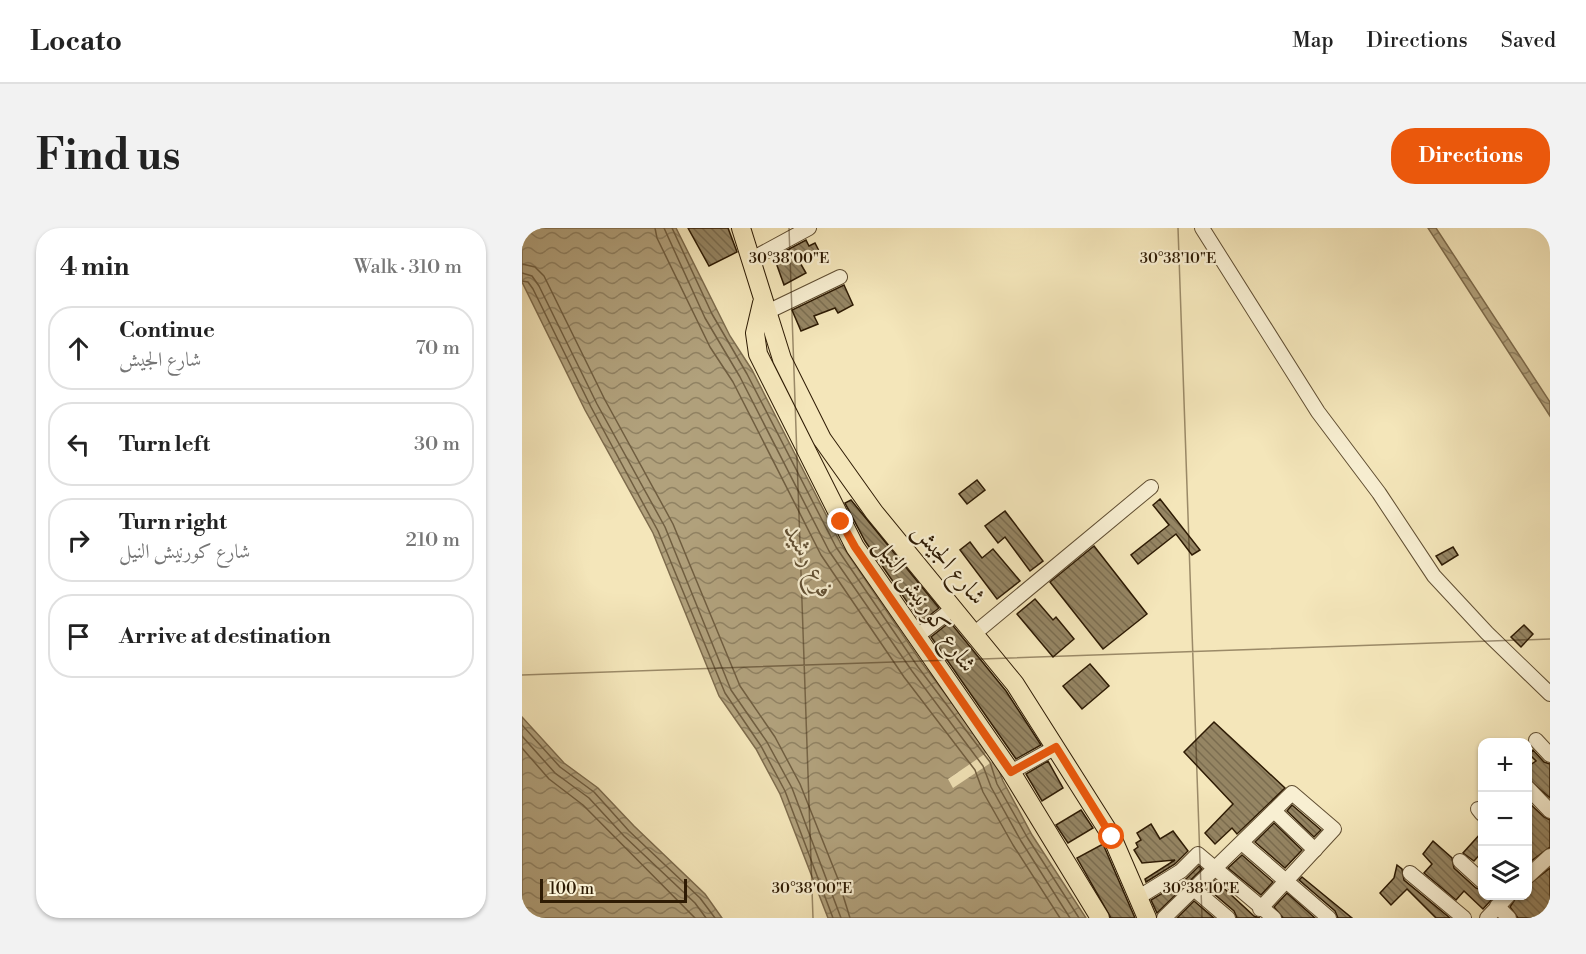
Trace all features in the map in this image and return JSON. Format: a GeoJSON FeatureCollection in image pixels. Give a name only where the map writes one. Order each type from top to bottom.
{"type":"FeatureCollection","features":[{"type":"Feature","properties":{"kind":"main road","name":"شارع الجيش"},"geometry":{"type":"LineString","coordinates":[[741,228],[764,308],[794,386],[832,456],[874,512],[1007,672],[1108,829],[1147,918]]}},
{"type":"Feature","properties":{"kind":"main road","name":"شارع كورنيش النيل"},"geometry":{"type":"LineString","coordinates":[[764,308],[755,333],[762,364],[848,534],[1011,772],[1100,918]]}},
{"type":"Feature","properties":{"kind":"street"},"geometry":{"type":"LineString","coordinates":[[750,260],[809,228]]}},
{"type":"Feature","properties":{"kind":"street"},"geometry":{"type":"LineString","coordinates":[[1202,228],[1318,412],[1379,492],[1434,576],[1486,633],[1550,694]]}},
{"type":"Feature","properties":{"kind":"street"},"geometry":{"type":"LineString","coordinates":[[764,308],[840,277]]}},
{"type":"Feature","properties":{"kind":"street"},"geometry":{"type":"LineString","coordinates":[[975,633],[1151,487]]}},
{"type":"Feature","properties":{"kind":"street"},"geometry":{"type":"LineString","coordinates":[[917,636],[954,608]]}},
{"type":"Feature","properties":{"kind":"street"},"geometry":{"type":"LineString","coordinates":[[1536,740],[1550,755]]}},
{"type":"Feature","properties":{"kind":"street"},"geometry":{"type":"LineString","coordinates":[[1011,772],[1056,747]]}},
{"type":"Feature","properties":{"kind":"street"},"geometry":{"type":"LineString","coordinates":[[1532,792],[1550,811]]}},
{"type":"Feature","properties":{"kind":"street"},"geometry":{"type":"LineString","coordinates":[[1164,918],[1292,793],[1334,830],[1260,909]]}},
{"type":"Feature","properties":{"kind":"street"},"geometry":{"type":"LineString","coordinates":[[1274,811],[1315,850]]}},
{"type":"Feature","properties":{"kind":"street"},"geometry":{"type":"LineString","coordinates":[[1242,843],[1324,916]]}},
{"type":"Feature","properties":{"kind":"street"},"geometry":{"type":"LineString","coordinates":[[1139,897],[1181,871],[1198,854],[1260,909],[1274,918]]}},
{"type":"Feature","properties":{"kind":"street"},"geometry":{"type":"LineString","coordinates":[[1532,868],[1550,856]]}},
{"type":"Feature","properties":{"kind":"street"},"geometry":{"type":"LineString","coordinates":[[1460,861],[1478,877]]}},
{"type":"Feature","properties":{"kind":"street"},"geometry":{"type":"LineString","coordinates":[[1410,873],[1464,918]]}},
{"type":"Feature","properties":{"kind":"street"},"geometry":{"type":"LineString","coordinates":[[1195,890],[1228,918]]}},
{"type":"Feature","properties":{"kind":"street"},"geometry":{"type":"LineString","coordinates":[[1487,918],[1501,900]]}},
{"type":"Feature","properties":{"kind":"street"},"geometry":{"type":"LineString","coordinates":[[1502,900],[1509,918]]}},
{"type":"Feature","properties":{"kind":"water","name":"فرع رشيد"},"geometry":{"type":"Polygon","coordinates":[[[522,228],[676,228],[730,336],[752,370],[841,544],[922,663],[995,760],[1003,781],[1032,835],[1086,918],[828,918],[780,794],[756,749],[719,696],[653,533],[585,410],[522,282],[522,228]]]}},
{"type":"Feature","properties":{"kind":"water"},"geometry":{"type":"Polygon","coordinates":[[[1428,228],[1436,228],[1550,402],[1550,416],[1428,228]]]}},
{"type":"Feature","properties":{"kind":"water"},"geometry":{"type":"Polygon","coordinates":[[[522,717],[564,763],[598,788],[705,894],[722,918],[522,918],[522,717]]]}},
{"type":"Feature","properties":{"kind":"pier"},"geometry":{"type":"Polygon","coordinates":[[[989,751],[995,760],[953,788],[948,779],[989,751]]]}},
{"type":"Feature","properties":{"kind":"building"},"geometry":{"type":"Polygon","coordinates":[[[688,228],[728,228],[737,252],[709,266],[688,228]]]}},
{"type":"Feature","properties":{"kind":"building"},"geometry":{"type":"Polygon","coordinates":[[[806,240],[809,246],[815,243],[819,251],[799,261],[806,273],[784,285],[774,257],[806,240]]]}},
{"type":"Feature","properties":{"kind":"building"},"geometry":{"type":"Polygon","coordinates":[[[844,285],[853,305],[838,313],[835,308],[814,316],[818,324],[801,331],[792,310],[844,285]]]}},
{"type":"Feature","properties":{"kind":"building"},"geometry":{"type":"Polygon","coordinates":[[[977,480],[985,490],[967,504],[959,494],[977,480]]]}},
{"type":"Feature","properties":{"kind":"building"},"geometry":{"type":"Polygon","coordinates":[[[1160,499],[1200,550],[1192,555],[1176,534],[1138,564],[1131,555],[1169,525],[1153,505],[1160,499]]]}},
{"type":"Feature","properties":{"kind":"building"},"geometry":{"type":"Polygon","coordinates":[[[851,500],[939,608],[921,622],[865,541],[845,503],[851,500]]]}},
{"type":"Feature","properties":{"kind":"building"},"geometry":{"type":"Polygon","coordinates":[[[1005,511],[1043,561],[1030,571],[1005,537],[998,543],[985,526],[1005,511]]]}},
{"type":"Feature","properties":{"kind":"building"},"geometry":{"type":"Polygon","coordinates":[[[970,542],[982,558],[993,549],[1020,581],[997,599],[960,550],[970,542]]]}},
{"type":"Feature","properties":{"kind":"building"},"geometry":{"type":"Polygon","coordinates":[[[1094,546],[1147,614],[1103,649],[1050,582],[1094,546]]]}},
{"type":"Feature","properties":{"kind":"building"},"geometry":{"type":"Polygon","coordinates":[[[1453,547],[1458,555],[1442,565],[1436,556],[1453,547]]]}},
{"type":"Feature","properties":{"kind":"building"},"geometry":{"type":"Polygon","coordinates":[[[1035,599],[1053,620],[1056,617],[1074,639],[1053,657],[1017,614],[1035,599]]]}},
{"type":"Feature","properties":{"kind":"building"},"geometry":{"type":"Polygon","coordinates":[[[950,622],[1006,691],[1041,745],[1016,759],[931,637],[950,622]]]}},
{"type":"Feature","properties":{"kind":"building"},"geometry":{"type":"Polygon","coordinates":[[[1524,625],[1533,634],[1521,647],[1511,637],[1524,625]]]}},
{"type":"Feature","properties":{"kind":"building"},"geometry":{"type":"Polygon","coordinates":[[[1090,664],[1109,686],[1082,709],[1063,686],[1090,664]]]}},
{"type":"Feature","properties":{"kind":"building"},"geometry":{"type":"Polygon","coordinates":[[[1214,722],[1285,788],[1237,834],[1232,828],[1215,844],[1205,833],[1233,804],[1184,752],[1214,722]]]}},
{"type":"Feature","properties":{"kind":"building"},"geometry":{"type":"Polygon","coordinates":[[[1532,751],[1544,762],[1550,764],[1550,798],[1532,782],[1532,764],[1536,761],[1532,757],[1532,751]]]}},
{"type":"Feature","properties":{"kind":"building"},"geometry":{"type":"Polygon","coordinates":[[[1048,761],[1063,788],[1042,801],[1026,774],[1048,761]]]}},
{"type":"Feature","properties":{"kind":"building"},"geometry":{"type":"Polygon","coordinates":[[[1292,805],[1321,830],[1314,837],[1287,811],[1292,805]]]}},
{"type":"Feature","properties":{"kind":"building"},"geometry":{"type":"Polygon","coordinates":[[[1532,806],[1550,820],[1550,847],[1532,860],[1532,806]]]}},
{"type":"Feature","properties":{"kind":"building"},"geometry":{"type":"Polygon","coordinates":[[[1081,810],[1093,828],[1068,843],[1056,825],[1081,810]]]}},
{"type":"Feature","properties":{"kind":"building"},"geometry":{"type":"Polygon","coordinates":[[[1274,823],[1302,850],[1285,868],[1255,842],[1274,823]]]}},
{"type":"Feature","properties":{"kind":"building"},"geometry":{"type":"Polygon","coordinates":[[[1151,824],[1160,839],[1173,831],[1188,851],[1175,864],[1146,882],[1145,879],[1175,860],[1142,863],[1134,850],[1138,847],[1136,843],[1141,840],[1137,833],[1151,824]]]}},
{"type":"Feature","properties":{"kind":"building"},"geometry":{"type":"Polygon","coordinates":[[[1478,836],[1478,856],[1474,861],[1463,853],[1478,836]]]}},
{"type":"Feature","properties":{"kind":"building"},"geometry":{"type":"Polygon","coordinates":[[[1433,841],[1452,858],[1454,868],[1478,889],[1478,900],[1491,900],[1483,909],[1464,891],[1456,900],[1424,873],[1432,864],[1423,854],[1433,841]]]}},
{"type":"Feature","properties":{"kind":"building"},"geometry":{"type":"Polygon","coordinates":[[[1103,844],[1135,918],[1111,918],[1077,858],[1103,844]]]}},
{"type":"Feature","properties":{"kind":"building"},"geometry":{"type":"Polygon","coordinates":[[[1242,855],[1273,882],[1261,895],[1228,868],[1242,855]]]}},
{"type":"Feature","properties":{"kind":"building"},"geometry":{"type":"Polygon","coordinates":[[[1397,865],[1402,869],[1404,880],[1450,918],[1436,918],[1407,889],[1391,905],[1380,893],[1394,878],[1397,865]]]}},
{"type":"Feature","properties":{"kind":"building"},"geometry":{"type":"Polygon","coordinates":[[[1199,866],[1202,869],[1157,913],[1151,900],[1186,879],[1199,866]]]}},
{"type":"Feature","properties":{"kind":"building"},"geometry":{"type":"Polygon","coordinates":[[[1550,868],[1550,918],[1518,918],[1510,907],[1514,900],[1532,900],[1532,882],[1550,868]]]}},
{"type":"Feature","properties":{"kind":"building"},"geometry":{"type":"Polygon","coordinates":[[[1302,877],[1352,918],[1338,918],[1335,911],[1299,880],[1302,877]]]}},
{"type":"Feature","properties":{"kind":"building"},"geometry":{"type":"Polygon","coordinates":[[[1215,880],[1254,916],[1260,918],[1237,918],[1234,911],[1207,888],[1215,880]]]}},
{"type":"Feature","properties":{"kind":"building"},"geometry":{"type":"Polygon","coordinates":[[[1287,893],[1315,918],[1283,918],[1274,907],[1287,893]]]}},
{"type":"Feature","properties":{"kind":"building"},"geometry":{"type":"Polygon","coordinates":[[[1194,901],[1214,918],[1177,918],[1194,901]]]}},
{"type":"Feature","properties":{"kind":"route"},"geometry":{"type":"LineString","coordinates":[[841,522],[855,547],[1011,772],[1056,747],[1112,837]]}}]}
